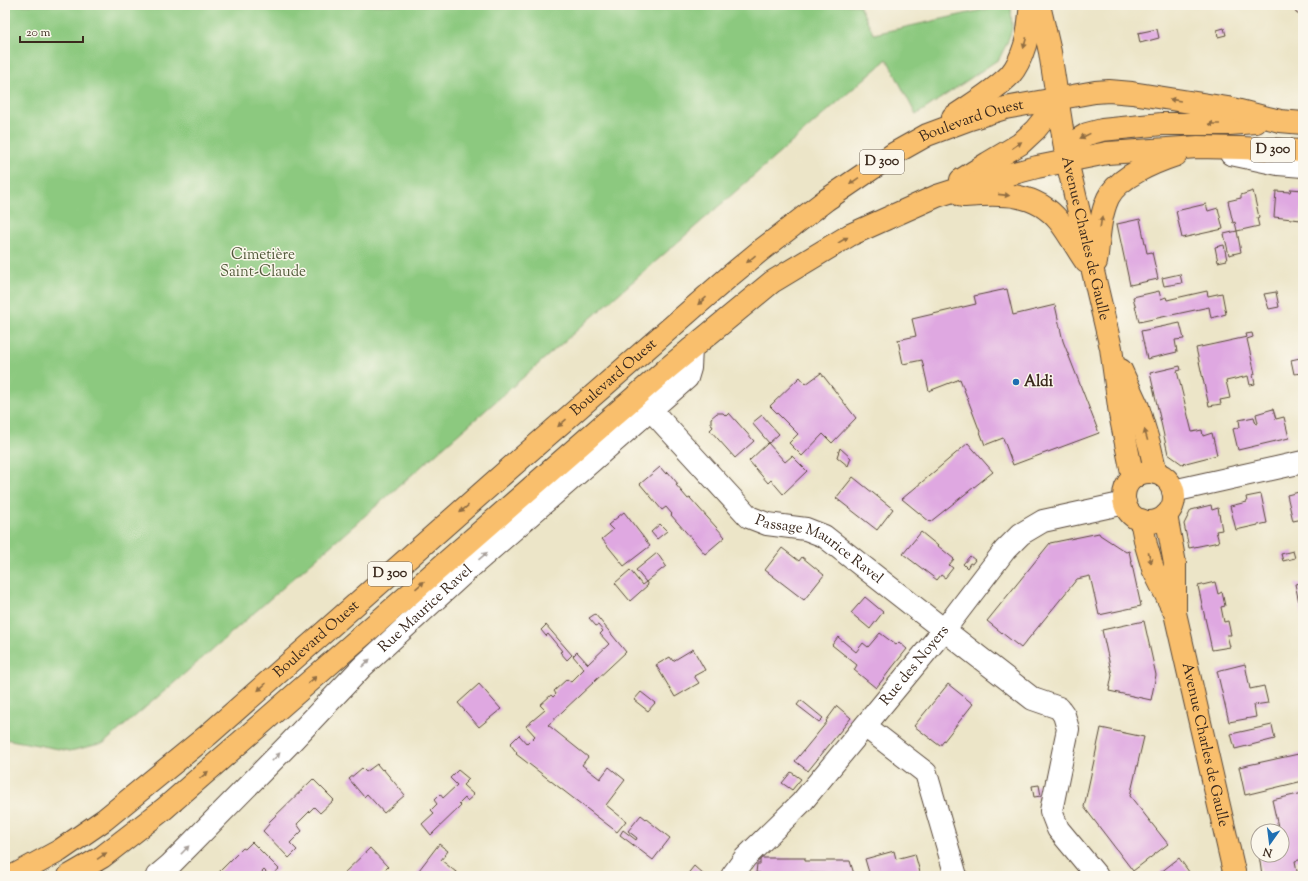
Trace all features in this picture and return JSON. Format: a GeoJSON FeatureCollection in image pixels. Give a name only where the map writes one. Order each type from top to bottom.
{"type":"FeatureCollection","features":[{"type":"Feature","properties":{"kind":"main road"},"geometry":{"type":"LineString","coordinates":[[927,135],[980,98],[1011,74],[1020,60],[1026,44],[1031,5]]}},
{"type":"Feature","properties":{"kind":"main road","name":"Avenue Charles de Gaulle"},"geometry":{"type":"LineString","coordinates":[[1039,5],[1050,52],[1067,161],[1111,348],[1120,414],[1133,478]]}},
{"type":"Feature","properties":{"kind":"main road","name":"Boulevard Ouest"},"geometry":{"type":"LineString","coordinates":[[13,876],[59,851],[104,820],[208,735],[510,468],[760,251],[826,200],[896,153],[927,135],[1005,108],[1095,92],[1109,91],[1132,93],[1228,108],[1280,121],[1303,123]]}},
{"type":"Feature","properties":{"kind":"main road"},"geometry":{"type":"LineString","coordinates":[[937,196],[1020,144],[1035,130],[1048,114],[1057,98]]}},
{"type":"Feature","properties":{"kind":"main road"},"geometry":{"type":"LineString","coordinates":[[1067,161],[1072,148],[1079,139],[1088,134],[1102,130],[1162,124],[1229,124],[1280,121]]}},
{"type":"Feature","properties":{"kind":"main road"},"geometry":{"type":"LineString","coordinates":[[1094,275],[1103,214],[1108,197],[1128,177],[1143,168],[1160,160],[1198,147]]}},
{"type":"Feature","properties":{"kind":"main road","name":"Boulevard Ouest"},"geometry":{"type":"LineString","coordinates":[[69,876],[102,857],[164,809],[504,511],[772,282],[850,235],[937,196],[984,180],[1107,153],[1198,147],[1303,151]]}},
{"type":"Feature","properties":{"kind":"main road"},"geometry":{"type":"LineString","coordinates":[[937,196],[1000,194],[1016,196],[1034,201],[1047,210],[1058,221],[1094,275]]}},
{"type":"Feature","properties":{"kind":"main road","name":"Avenue Charles de Gaulle"},"geometry":{"type":"LineString","coordinates":[[1111,348],[1138,407],[1156,473]]}},
{"type":"Feature","properties":{"kind":"main road"},"geometry":{"type":"LineString","coordinates":[[1144,472],[1156,473],[1167,479],[1171,485],[1174,491],[1173,504],[1166,515],[1160,519],[1154,521],[1141,520],[1131,513],[1125,503],[1125,489],[1133,478],[1144,472]]}},
{"type":"Feature","properties":{"kind":"main road","name":"Avenue Charles de Gaulle"},"geometry":{"type":"LineString","coordinates":[[1166,515],[1175,564],[1175,613],[1235,876]]}},
{"type":"Feature","properties":{"kind":"main road","name":"Avenue Charles de Gaulle"},"geometry":{"type":"LineString","coordinates":[[1141,520],[1153,569],[1175,613]]}},
{"type":"Feature","properties":{"kind":"street"},"geometry":{"type":"LineString","coordinates":[[1198,147],[1278,164],[1303,166]]}},
{"type":"Feature","properties":{"kind":"street","name":"Rue Maurice Ravel"},"geometry":{"type":"LineString","coordinates":[[157,876],[170,865],[246,788],[362,666],[473,565],[687,378],[690,368],[692,349]]}},
{"type":"Feature","properties":{"kind":"street","name":"Passage Maurice Ravel"},"geometry":{"type":"LineString","coordinates":[[651,410],[749,517],[767,524],[806,529],[824,536],[1033,699],[1059,708],[1064,715],[1068,729],[1051,811],[1058,829],[1097,876]]}},
{"type":"Feature","properties":{"kind":"street"},"geometry":{"type":"LineString","coordinates":[[1174,491],[1303,462]]}},
{"type":"Feature","properties":{"kind":"street","name":"Rue des Noyers"},"geometry":{"type":"LineString","coordinates":[[732,876],[744,858],[802,802],[944,630],[1006,550],[1021,534],[1043,521],[1125,503]]}},
{"type":"Feature","properties":{"kind":"street"},"geometry":{"type":"LineString","coordinates":[[865,726],[926,774],[956,876]]}},
{"type":"Feature","properties":{"kind":"green space","name":"Cimetière Saint-Claude"},"geometry":{"type":"Polygon","coordinates":[[[5,5],[859,5],[874,34],[1005,5],[1011,5],[1012,29],[999,59],[916,115],[887,59],[104,743],[70,751],[5,739],[5,5]]]}},
{"type":"Feature","properties":{"kind":"building"},"geometry":{"type":"Polygon","coordinates":[[[1294,5],[1303,5],[1303,17],[1296,13],[1294,5]]]}},
{"type":"Feature","properties":{"kind":"building"},"geometry":{"type":"Polygon","coordinates":[[[1224,28],[1226,35],[1218,37],[1217,30],[1224,28]]]}},
{"type":"Feature","properties":{"kind":"building"},"geometry":{"type":"Polygon","coordinates":[[[1157,29],[1159,38],[1140,43],[1138,33],[1157,29]]]}},
{"type":"Feature","properties":{"kind":"building"},"geometry":{"type":"Polygon","coordinates":[[[1291,189],[1303,190],[1301,220],[1274,217],[1276,191],[1290,192],[1291,189]]]}},
{"type":"Feature","properties":{"kind":"building"},"geometry":{"type":"Polygon","coordinates":[[[1253,191],[1259,217],[1257,218],[1259,226],[1237,231],[1235,222],[1233,223],[1228,201],[1241,198],[1241,195],[1253,191]]]}},
{"type":"Feature","properties":{"kind":"building"},"geometry":{"type":"Polygon","coordinates":[[[1206,204],[1208,211],[1218,208],[1223,229],[1182,238],[1176,211],[1206,204]]]}},
{"type":"Feature","properties":{"kind":"building"},"geometry":{"type":"Polygon","coordinates":[[[1140,219],[1147,253],[1152,252],[1158,279],[1130,285],[1117,224],[1140,219]]]}},
{"type":"Feature","properties":{"kind":"building"},"geometry":{"type":"Polygon","coordinates":[[[1237,231],[1241,252],[1229,255],[1224,234],[1237,231]]]}},
{"type":"Feature","properties":{"kind":"building"},"geometry":{"type":"Polygon","coordinates":[[[1224,245],[1227,260],[1218,262],[1215,247],[1224,245]]]}},
{"type":"Feature","properties":{"kind":"building"},"geometry":{"type":"Polygon","coordinates":[[[1180,274],[1182,283],[1164,286],[1162,278],[1180,274]]]}},
{"type":"Feature","properties":{"kind":"building"},"geometry":{"type":"Polygon","coordinates":[[[1007,289],[1013,315],[1055,305],[1063,341],[1099,433],[1013,465],[1003,438],[985,445],[960,379],[929,391],[922,360],[903,364],[898,340],[916,336],[912,319],[976,304],[974,296],[1007,289]]]}},
{"type":"Feature","properties":{"kind":"building"},"geometry":{"type":"Polygon","coordinates":[[[1159,291],[1161,299],[1166,297],[1167,300],[1207,291],[1208,296],[1222,293],[1226,314],[1211,318],[1209,307],[1139,322],[1133,297],[1159,291]]]}},
{"type":"Feature","properties":{"kind":"building"},"geometry":{"type":"Polygon","coordinates":[[[1276,292],[1279,307],[1269,309],[1264,294],[1276,292]]]}},
{"type":"Feature","properties":{"kind":"building"},"geometry":{"type":"Polygon","coordinates":[[[1180,323],[1184,339],[1175,340],[1177,352],[1147,359],[1141,331],[1180,323]]]}},
{"type":"Feature","properties":{"kind":"building"},"geometry":{"type":"Polygon","coordinates":[[[1252,333],[1253,337],[1247,339],[1255,374],[1253,375],[1255,384],[1250,385],[1248,376],[1226,381],[1230,398],[1220,400],[1221,404],[1209,406],[1196,348],[1247,337],[1246,334],[1252,333]]]}},
{"type":"Feature","properties":{"kind":"building"},"geometry":{"type":"Polygon","coordinates":[[[1300,358],[1303,373],[1294,374],[1291,360],[1300,358]]]}},
{"type":"Feature","properties":{"kind":"building"},"geometry":{"type":"Polygon","coordinates":[[[1180,366],[1181,370],[1177,371],[1192,432],[1202,430],[1203,436],[1212,433],[1217,455],[1182,464],[1168,454],[1150,373],[1180,366]]]}},
{"type":"Feature","properties":{"kind":"building"},"geometry":{"type":"Polygon","coordinates":[[[821,373],[856,418],[832,443],[823,434],[802,456],[789,443],[798,434],[770,406],[800,377],[806,384],[821,373]]]}},
{"type":"Feature","properties":{"kind":"building"},"geometry":{"type":"Polygon","coordinates":[[[1273,409],[1276,419],[1284,417],[1289,438],[1238,450],[1233,429],[1240,427],[1239,420],[1254,417],[1256,424],[1258,423],[1256,414],[1273,409]]]}},
{"type":"Feature","properties":{"kind":"building"},"geometry":{"type":"Polygon","coordinates":[[[717,413],[723,413],[726,416],[729,413],[754,441],[735,458],[710,430],[713,427],[711,424],[711,418],[717,413]]]}},
{"type":"Feature","properties":{"kind":"building"},"geometry":{"type":"Polygon","coordinates":[[[762,415],[779,434],[769,443],[752,423],[762,415]]]}},
{"type":"Feature","properties":{"kind":"building"},"geometry":{"type":"Polygon","coordinates":[[[768,443],[785,462],[792,456],[807,471],[783,494],[771,480],[768,483],[749,461],[768,443]]]}},
{"type":"Feature","properties":{"kind":"building"},"geometry":{"type":"Polygon","coordinates":[[[968,443],[993,472],[930,522],[902,499],[968,443]]]}},
{"type":"Feature","properties":{"kind":"building"},"geometry":{"type":"Polygon","coordinates":[[[840,448],[851,458],[848,466],[837,457],[840,448]]]}},
{"type":"Feature","properties":{"kind":"building"},"geometry":{"type":"Polygon","coordinates":[[[660,467],[666,474],[668,472],[678,484],[676,485],[688,499],[690,498],[725,537],[705,554],[671,515],[672,514],[666,507],[662,510],[640,484],[660,467]]]}},
{"type":"Feature","properties":{"kind":"building"},"geometry":{"type":"Polygon","coordinates":[[[853,477],[893,509],[877,530],[836,498],[853,477]]]}},
{"type":"Feature","properties":{"kind":"building"},"geometry":{"type":"Polygon","coordinates":[[[1303,491],[1303,519],[1293,521],[1287,495],[1303,491]]]}},
{"type":"Feature","properties":{"kind":"building"},"geometry":{"type":"Polygon","coordinates":[[[1261,494],[1267,523],[1236,530],[1230,506],[1247,502],[1246,497],[1261,494]]]}},
{"type":"Feature","properties":{"kind":"building"},"geometry":{"type":"Polygon","coordinates":[[[1211,505],[1212,510],[1218,508],[1222,530],[1216,531],[1219,542],[1189,548],[1184,524],[1191,510],[1211,505]]]}},
{"type":"Feature","properties":{"kind":"building"},"geometry":{"type":"Polygon","coordinates":[[[624,512],[650,546],[624,566],[602,539],[613,530],[608,525],[624,512]]]}},
{"type":"Feature","properties":{"kind":"building"},"geometry":{"type":"Polygon","coordinates":[[[660,524],[667,531],[657,539],[651,532],[660,524]]]}},
{"type":"Feature","properties":{"kind":"building"},"geometry":{"type":"Polygon","coordinates":[[[921,532],[954,559],[949,565],[953,568],[945,578],[941,575],[937,580],[903,554],[921,532]]]}},
{"type":"Feature","properties":{"kind":"building"},"geometry":{"type":"Polygon","coordinates":[[[1099,533],[1126,552],[1129,551],[1141,606],[1099,615],[1090,576],[1077,579],[1021,648],[987,621],[1050,543],[1099,533]]]}},
{"type":"Feature","properties":{"kind":"building"},"geometry":{"type":"Polygon","coordinates":[[[782,548],[799,561],[802,557],[824,575],[804,600],[765,570],[782,548]]]}},
{"type":"Feature","properties":{"kind":"building"},"geometry":{"type":"Polygon","coordinates":[[[1293,551],[1295,558],[1283,561],[1281,554],[1293,551]]]}},
{"type":"Feature","properties":{"kind":"building"},"geometry":{"type":"Polygon","coordinates":[[[657,553],[666,566],[646,582],[636,570],[657,553]]]}},
{"type":"Feature","properties":{"kind":"building"},"geometry":{"type":"Polygon","coordinates":[[[970,556],[975,560],[972,564],[970,563],[967,568],[963,564],[970,556]]]}},
{"type":"Feature","properties":{"kind":"building"},"geometry":{"type":"Polygon","coordinates":[[[630,570],[642,585],[646,582],[648,585],[630,601],[615,583],[630,570]]]}},
{"type":"Feature","properties":{"kind":"building"},"geometry":{"type":"Polygon","coordinates":[[[1215,582],[1218,594],[1222,592],[1225,606],[1221,607],[1224,622],[1228,621],[1231,635],[1227,635],[1230,647],[1212,650],[1198,586],[1215,582]]]}},
{"type":"Feature","properties":{"kind":"building"},"geometry":{"type":"Polygon","coordinates":[[[1301,583],[1303,590],[1302,616],[1295,584],[1301,583]]]}},
{"type":"Feature","properties":{"kind":"building"},"geometry":{"type":"Polygon","coordinates":[[[865,597],[883,612],[870,629],[851,613],[865,597]]]}},
{"type":"Feature","properties":{"kind":"building"},"geometry":{"type":"Polygon","coordinates":[[[595,614],[626,652],[548,725],[588,757],[582,765],[600,779],[609,767],[625,780],[606,805],[626,821],[617,832],[516,754],[517,753],[510,744],[519,735],[527,744],[535,736],[526,726],[545,710],[540,705],[551,695],[553,697],[556,694],[554,691],[567,679],[571,682],[584,669],[573,656],[577,652],[588,664],[609,644],[600,634],[603,631],[589,618],[595,614]]]}},
{"type":"Feature","properties":{"kind":"building"},"geometry":{"type":"Polygon","coordinates":[[[1144,621],[1156,675],[1151,700],[1109,691],[1112,675],[1102,630],[1144,621]]]}},
{"type":"Feature","properties":{"kind":"building"},"geometry":{"type":"Polygon","coordinates":[[[546,625],[572,655],[567,660],[560,652],[562,651],[548,634],[546,636],[541,630],[546,625]]]}},
{"type":"Feature","properties":{"kind":"building"},"geometry":{"type":"Polygon","coordinates":[[[880,633],[896,645],[899,642],[907,649],[876,688],[854,670],[857,665],[832,645],[838,637],[856,652],[863,643],[868,647],[880,633]]]}},
{"type":"Feature","properties":{"kind":"building"},"geometry":{"type":"Polygon","coordinates":[[[693,649],[705,670],[694,676],[699,683],[675,697],[656,665],[670,657],[673,661],[693,649]]]}},
{"type":"Feature","properties":{"kind":"building"},"geometry":{"type":"Polygon","coordinates":[[[1245,664],[1250,689],[1264,686],[1268,703],[1254,705],[1256,717],[1229,722],[1217,671],[1245,664]]]}},
{"type":"Feature","properties":{"kind":"building"},"geometry":{"type":"Polygon","coordinates":[[[479,684],[501,709],[479,727],[458,703],[479,684]]]}},
{"type":"Feature","properties":{"kind":"building"},"geometry":{"type":"Polygon","coordinates":[[[948,684],[973,704],[940,746],[914,726],[948,684]]]}},
{"type":"Feature","properties":{"kind":"building"},"geometry":{"type":"Polygon","coordinates":[[[641,692],[655,703],[648,711],[634,700],[641,692]]]}},
{"type":"Feature","properties":{"kind":"building"},"geometry":{"type":"Polygon","coordinates":[[[801,700],[823,718],[819,722],[797,705],[801,700]]]}},
{"type":"Feature","properties":{"kind":"building"},"geometry":{"type":"Polygon","coordinates":[[[837,706],[851,718],[808,771],[795,761],[827,722],[826,721],[837,706]]]}},
{"type":"Feature","properties":{"kind":"building"},"geometry":{"type":"Polygon","coordinates":[[[1272,725],[1275,739],[1235,749],[1231,734],[1272,725]]]}},
{"type":"Feature","properties":{"kind":"building"},"geometry":{"type":"Polygon","coordinates":[[[1101,728],[1144,737],[1130,796],[1168,844],[1133,871],[1084,807],[1101,728]]]}},
{"type":"Feature","properties":{"kind":"building"},"geometry":{"type":"Polygon","coordinates":[[[1303,753],[1303,781],[1245,795],[1239,767],[1303,753]]]}},
{"type":"Feature","properties":{"kind":"building"},"geometry":{"type":"Polygon","coordinates":[[[377,764],[405,795],[384,813],[367,794],[364,797],[349,779],[362,768],[366,772],[377,764]]]}},
{"type":"Feature","properties":{"kind":"building"},"geometry":{"type":"Polygon","coordinates":[[[458,770],[469,779],[463,785],[474,795],[467,801],[465,798],[459,804],[461,806],[431,835],[422,824],[434,813],[431,810],[437,804],[434,800],[440,794],[443,798],[457,785],[450,778],[458,770]]]}},
{"type":"Feature","properties":{"kind":"building"},"geometry":{"type":"Polygon","coordinates":[[[791,772],[801,779],[792,790],[782,783],[791,772]]]}},
{"type":"Feature","properties":{"kind":"building"},"geometry":{"type":"Polygon","coordinates":[[[313,779],[334,800],[320,813],[314,807],[297,824],[302,831],[290,843],[297,850],[289,858],[263,831],[270,823],[269,822],[313,779]]]}},
{"type":"Feature","properties":{"kind":"building"},"geometry":{"type":"Polygon","coordinates":[[[1039,785],[1041,796],[1034,797],[1032,786],[1039,785]]]}},
{"type":"Feature","properties":{"kind":"building"},"geometry":{"type":"Polygon","coordinates":[[[1303,793],[1303,859],[1295,861],[1298,876],[1262,876],[1260,863],[1290,863],[1290,823],[1277,823],[1272,800],[1303,793]]]}},
{"type":"Feature","properties":{"kind":"building"},"geometry":{"type":"Polygon","coordinates":[[[641,815],[670,838],[653,860],[620,835],[623,830],[636,840],[637,838],[628,831],[641,815]]]}},
{"type":"Feature","properties":{"kind":"building"},"geometry":{"type":"Polygon","coordinates":[[[252,842],[279,869],[271,876],[264,870],[258,876],[219,876],[217,874],[243,848],[245,849],[252,842]]]}},
{"type":"Feature","properties":{"kind":"building"},"geometry":{"type":"Polygon","coordinates":[[[439,844],[448,851],[441,860],[461,876],[418,876],[416,874],[439,844]]]}},
{"type":"Feature","properties":{"kind":"building"},"geometry":{"type":"Polygon","coordinates":[[[370,848],[388,867],[379,876],[341,876],[370,848]]]}},
{"type":"Feature","properties":{"kind":"building"},"geometry":{"type":"Polygon","coordinates":[[[894,851],[896,859],[915,854],[921,876],[870,876],[865,859],[894,851]]]}},
{"type":"Feature","properties":{"kind":"building"},"geometry":{"type":"Polygon","coordinates":[[[760,858],[805,858],[805,861],[850,861],[854,874],[802,873],[802,876],[760,876],[760,873],[756,873],[757,864],[760,864],[760,858]]]}},
{"type":"Feature","properties":{"kind":"building"},"geometry":{"type":"Polygon","coordinates":[[[1179,858],[1192,876],[1156,876],[1179,858]]]}},
{"type":"Feature","properties":{"kind":"building"},"geometry":{"type":"Polygon","coordinates":[[[694,866],[705,876],[686,876],[694,866]]]}},
{"type":"Feature","properties":{"kind":"place","name":"Aldi"},"geometry":{"type":"Point","coordinates":[1016,382]}}]}
